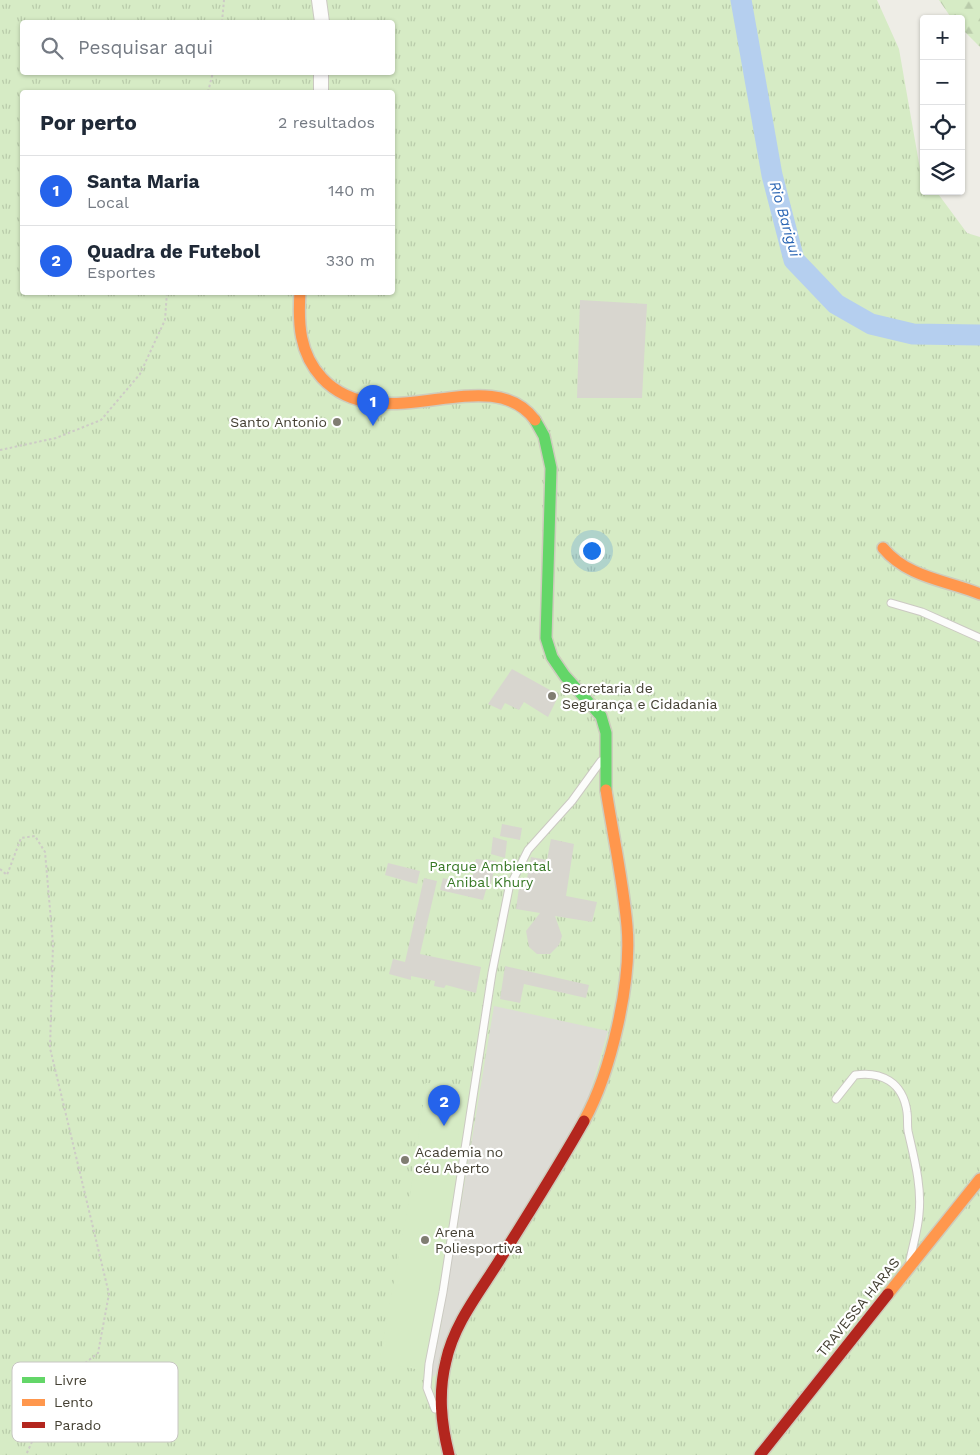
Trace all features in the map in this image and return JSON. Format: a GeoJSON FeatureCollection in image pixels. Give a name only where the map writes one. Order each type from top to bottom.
{"type":"FeatureCollection","features":[{"type":"Feature","properties":{"kind":"street"},"geometry":{"type":"LineString","coordinates":[[319,0],[322,20]]}},
{"type":"Feature","properties":{"kind":"street"},"geometry":{"type":"LineString","coordinates":[[321,75],[321,90]]}},
{"type":"Feature","properties":{"kind":"street"},"geometry":{"type":"LineString","coordinates":[[300,295],[299,315],[302,339],[311,364],[325,382],[345,397],[373,404],[482,396],[507,399],[526,409],[539,426],[549,446],[551,468],[546,638],[552,657],[565,676],[601,716],[606,733],[606,788],[627,927],[625,971],[617,1028],[605,1072],[589,1111],[561,1162],[457,1327],[446,1352],[440,1386],[441,1428],[448,1455]]}},
{"type":"Feature","properties":{"kind":"street"},"geometry":{"type":"LineString","coordinates":[[883,548],[889,558],[902,568],[980,594]]}},
{"type":"Feature","properties":{"kind":"street","name":"TRAVESSA HARAS"},"geometry":{"type":"LineString","coordinates":[[760,1455],[907,1270],[950,1220],[980,1179]]}},
{"type":"Feature","properties":{"kind":"lane"},"geometry":{"type":"LineString","coordinates":[[891,603],[922,612],[980,638]]}},
{"type":"Feature","properties":{"kind":"lane"},"geometry":{"type":"LineString","coordinates":[[441,1428],[427,1388],[429,1364],[443,1292],[492,973],[510,888],[528,850],[572,801],[606,754]]}},
{"type":"Feature","properties":{"kind":"lane"},"geometry":{"type":"LineString","coordinates":[[836,1099],[855,1075],[870,1073],[880,1075],[893,1083],[901,1095],[907,1111],[908,1128],[918,1184],[919,1215],[907,1270]]}},
{"type":"Feature","properties":{"kind":"path"},"geometry":{"type":"LineString","coordinates":[[222,20],[224,0]]}},
{"type":"Feature","properties":{"kind":"path"},"geometry":{"type":"LineString","coordinates":[[208,90],[212,75]]}},
{"type":"Feature","properties":{"kind":"path"},"geometry":{"type":"LineString","coordinates":[[0,450],[56,438],[101,420],[140,374],[165,320],[168,295]]}},
{"type":"Feature","properties":{"kind":"path"},"geometry":{"type":"LineString","coordinates":[[0,869],[7,875],[21,838],[35,836],[45,852],[53,944],[50,1048],[109,1294],[98,1353],[86,1362]]}},
{"type":"Feature","properties":{"kind":"path"},"geometry":{"type":"LineString","coordinates":[[26,1455],[32,1442]]}},
{"type":"Feature","properties":{"kind":"green space","name":"Parque Ambiental Anibal Khury"},"geometry":{"type":"Polygon","coordinates":[[[0,0],[877,0],[899,49],[920,169],[920,195],[939,195],[967,233],[980,237],[980,1455],[0,1455],[0,0]]]}},
{"type":"Feature","properties":{"kind":"green space"},"geometry":{"type":"Polygon","coordinates":[[[939,0],[980,0],[980,47],[965,32],[965,15],[949,15],[939,0]]]}},
{"type":"Feature","properties":{"kind":"green space"},"geometry":{"type":"Polygon","coordinates":[[[426,1083],[474,1087],[426,1371],[379,1362],[410,1195],[426,1083]]]}},
{"type":"Feature","properties":{"kind":"shaded area"},"geometry":{"type":"Polygon","coordinates":[[[494,1006],[608,1031],[587,1104],[434,1377],[431,1373],[441,1326],[494,1006]]]}},
{"type":"Feature","properties":{"kind":"building"},"geometry":{"type":"Polygon","coordinates":[[[580,300],[647,304],[642,398],[577,398],[580,300]]]}},
{"type":"Feature","properties":{"kind":"building"},"geometry":{"type":"Polygon","coordinates":[[[512,669],[559,695],[548,717],[524,702],[519,710],[505,703],[501,710],[488,704],[512,669]]]}},
{"type":"Feature","properties":{"kind":"building"},"geometry":{"type":"Polygon","coordinates":[[[502,824],[522,828],[520,840],[500,836],[502,824]]]}},
{"type":"Feature","properties":{"kind":"building"},"geometry":{"type":"Polygon","coordinates":[[[493,837],[507,841],[505,858],[491,854],[493,837]]]}},
{"type":"Feature","properties":{"kind":"building"},"geometry":{"type":"Polygon","coordinates":[[[551,839],[574,844],[566,896],[597,902],[592,922],[555,916],[562,936],[559,945],[550,954],[537,954],[529,947],[526,931],[540,913],[516,909],[519,888],[525,889],[531,857],[547,860],[551,839]]]}},
{"type":"Feature","properties":{"kind":"building"},"geometry":{"type":"Polygon","coordinates":[[[476,859],[496,861],[491,884],[488,883],[483,900],[440,890],[443,878],[471,885],[476,859]]]}},
{"type":"Feature","properties":{"kind":"building"},"geometry":{"type":"Polygon","coordinates":[[[388,863],[420,871],[417,884],[385,875],[388,863]]]}},
{"type":"Feature","properties":{"kind":"building"},"geometry":{"type":"Polygon","coordinates":[[[424,878],[437,881],[420,954],[481,967],[476,993],[446,985],[444,988],[434,986],[435,981],[411,976],[411,980],[389,974],[393,959],[405,962],[424,878]]]}},
{"type":"Feature","properties":{"kind":"building"},"geometry":{"type":"Polygon","coordinates":[[[505,966],[589,985],[586,998],[524,984],[520,1003],[500,999],[505,966]]]}},
{"type":"Feature","properties":{"kind":"waterway","name":"Rio Barigui"},"geometry":{"type":"LineString","coordinates":[[741,0],[772,175],[794,260],[836,304],[871,324],[913,334],[980,335]]}},
{"type":"Feature","properties":{"kind":"traffic: fast"},"geometry":{"type":"LineString","coordinates":[[535,420],[544,436],[551,468],[546,638],[552,657],[565,676],[601,716],[606,733],[606,790]]}},
{"type":"Feature","properties":{"kind":"traffic: slow"},"geometry":{"type":"LineString","coordinates":[[300,295],[299,315],[304,348],[314,368],[322,378],[346,396],[374,403],[404,403],[463,396],[491,396],[515,403],[535,420]]}},
{"type":"Feature","properties":{"kind":"traffic: slow"},"geometry":{"type":"LineString","coordinates":[[883,548],[893,558],[916,572],[980,594]]}},
{"type":"Feature","properties":{"kind":"traffic: slow"},"geometry":{"type":"LineString","coordinates":[[584,1121],[603,1078],[618,1026],[623,999],[628,948],[625,909],[606,790]]}},
{"type":"Feature","properties":{"kind":"traffic: slow"},"geometry":{"type":"LineString","coordinates":[[888,1294],[980,1179]]}},
{"type":"Feature","properties":{"kind":"traffic: jam"},"geometry":{"type":"LineString","coordinates":[[449,1455],[442,1420],[441,1396],[446,1361],[455,1334],[468,1309],[584,1121]]}},
{"type":"Feature","properties":{"kind":"traffic: jam"},"geometry":{"type":"LineString","coordinates":[[760,1455],[888,1294]]}},
{"type":"Feature","properties":{"kind":"place","name":"Santo Antonio"},"geometry":{"type":"Point","coordinates":[337,422]}},
{"type":"Feature","properties":{"kind":"place","name":"Santa Maria"},"geometry":{"type":"Point","coordinates":[373,426]}},
{"type":"Feature","properties":{"kind":"place","name":"Secretaria de Segurança e Cidadania"},"geometry":{"type":"Point","coordinates":[552,696]}},
{"type":"Feature","properties":{"kind":"place","name":"Quadra de Futebol"},"geometry":{"type":"Point","coordinates":[444,1126]}},
{"type":"Feature","properties":{"kind":"place","name":"Academia no céu Aberto"},"geometry":{"type":"Point","coordinates":[405,1160]}},
{"type":"Feature","properties":{"kind":"place","name":"Arena Poliesportiva"},"geometry":{"type":"Point","coordinates":[425,1240]}}]}
